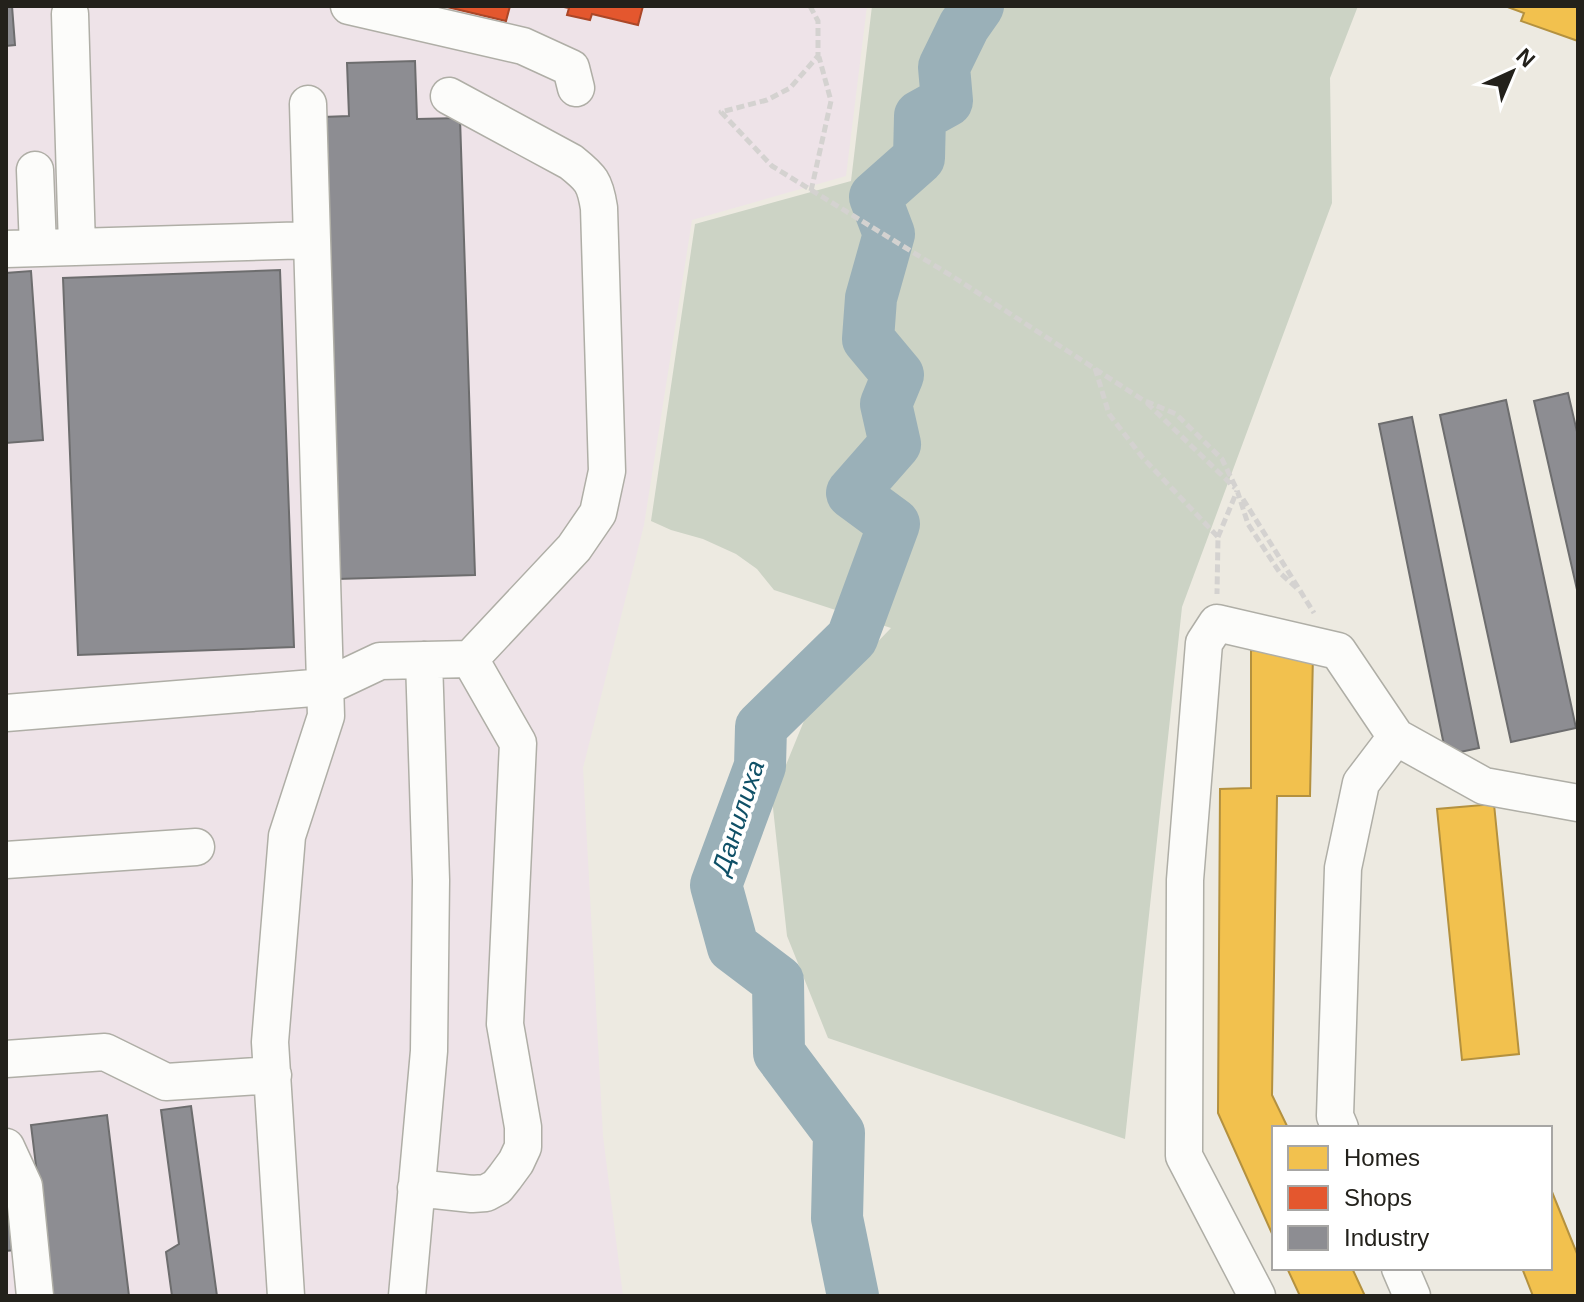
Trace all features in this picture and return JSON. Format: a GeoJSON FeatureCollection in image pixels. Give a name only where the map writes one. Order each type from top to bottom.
{"type":"FeatureCollection","features":[{"type":"Feature","properties":{"kind":"lane"},"geometry":{"type":"LineString","coordinates":[[353,7],[523,46],[571,68],[576,88]]}},
{"type":"Feature","properties":{"kind":"lane"},"geometry":{"type":"LineString","coordinates":[[70,14],[77,247]]}},
{"type":"Feature","properties":{"kind":"lane"},"geometry":{"type":"LineString","coordinates":[[6,713],[325,687],[380,661],[470,659],[574,548],[598,513],[607,471],[600,223],[596,188],[586,174],[571,162],[449,96]]}},
{"type":"Feature","properties":{"kind":"lane"},"geometry":{"type":"LineString","coordinates":[[286,1296],[270,1042],[287,836],[326,716],[308,104]]}},
{"type":"Feature","properties":{"kind":"lane"},"geometry":{"type":"LineString","coordinates":[[35,170],[22,248],[312,240]]}},
{"type":"Feature","properties":{"kind":"lane"},"geometry":{"type":"LineString","coordinates":[[1257,1296],[1184,1156],[1185,880],[1204,643],[1217,623],[1338,651],[1396,737],[1484,786],[1578,803]]}},
{"type":"Feature","properties":{"kind":"lane"},"geometry":{"type":"LineString","coordinates":[[416,1188],[486,1193],[497,1187],[523,1147],[523,1127],[505,1024],[518,743],[470,659]]}},
{"type":"Feature","properties":{"kind":"lane"},"geometry":{"type":"LineString","coordinates":[[407,1296],[429,1051],[431,880],[424,660]]}},
{"type":"Feature","properties":{"kind":"lane"},"geometry":{"type":"LineString","coordinates":[[1339,1126],[1335,1116],[1343,868],[1361,783],[1396,737]]}},
{"type":"Feature","properties":{"kind":"lane"},"geometry":{"type":"LineString","coordinates":[[6,860],[196,847]]}},
{"type":"Feature","properties":{"kind":"lane"},"geometry":{"type":"LineString","coordinates":[[6,1059],[105,1052],[166,1082],[273,1075]]}},
{"type":"Feature","properties":{"kind":"lane"},"geometry":{"type":"LineString","coordinates":[[6,1147],[24,1186],[35,1296]]}},
{"type":"Feature","properties":{"kind":"lane"},"geometry":{"type":"LineString","coordinates":[[1401,1270],[1412,1296]]}},
{"type":"Feature","properties":{"kind":"path"},"geometry":{"type":"LineString","coordinates":[[810,6],[818,21],[818,56],[831,101],[811,191]]}},
{"type":"Feature","properties":{"kind":"path"},"geometry":{"type":"LineString","coordinates":[[818,56],[790,88],[767,100],[721,112],[772,166],[955,278],[1143,400],[1237,490],[1248,524],[1280,573],[1299,590],[1237,490],[1222,459],[1176,414],[1143,400]]}},
{"type":"Feature","properties":{"kind":"path"},"geometry":{"type":"LineString","coordinates":[[1095,368],[1109,414],[1143,458],[1218,537]]}},
{"type":"Feature","properties":{"kind":"path"},"geometry":{"type":"LineString","coordinates":[[1217,623],[1218,537],[1237,490]]}},
{"type":"Feature","properties":{"kind":"shaded area"},"geometry":{"type":"Polygon","coordinates":[[[6,6],[867,6],[846,176],[692,220],[644,525],[583,768],[603,1136],[623,1296],[6,1296],[6,6]]]}},
{"type":"Feature","properties":{"kind":"shaded area"},"geometry":{"type":"Polygon","coordinates":[[[872,6],[1358,6],[1330,78],[1332,203],[1182,607],[1125,1139],[828,1038],[787,936],[772,799],[806,716],[891,628],[774,590],[757,569],[736,554],[651,521],[695,224],[851,181],[872,6]]]}},
{"type":"Feature","properties":{"kind":"building: Homes"},"geometry":{"type":"Polygon","coordinates":[[[1505,6],[1578,6],[1578,41],[1521,21],[1524,13],[1505,6]]]}},
{"type":"Feature","properties":{"kind":"building: Homes"},"geometry":{"type":"Polygon","coordinates":[[[1251,650],[1313,654],[1310,796],[1277,796],[1272,1095],[1287,1126],[1272,1126],[1272,1234],[1218,1113],[1220,789],[1251,788],[1251,650]]]}},
{"type":"Feature","properties":{"kind":"building: Homes"},"geometry":{"type":"Polygon","coordinates":[[[1494,804],[1519,1054],[1462,1060],[1437,809],[1494,804]]]}},
{"type":"Feature","properties":{"kind":"building: Homes"},"geometry":{"type":"Polygon","coordinates":[[[1552,1192],[1578,1256],[1578,1296],[1533,1296],[1523,1270],[1552,1270],[1552,1192]]]}},
{"type":"Feature","properties":{"kind":"building: Homes"},"geometry":{"type":"Polygon","coordinates":[[[1288,1270],[1353,1270],[1365,1296],[1300,1296],[1288,1270]]]}},
{"type":"Feature","properties":{"kind":"building: Shops"},"geometry":{"type":"Polygon","coordinates":[[[443,6],[510,6],[506,21],[443,6]]]}},
{"type":"Feature","properties":{"kind":"building: Shops"},"geometry":{"type":"Polygon","coordinates":[[[559,6],[643,6],[638,25],[592,14],[590,20],[567,15],[569,8],[559,6]]]}},
{"type":"Feature","properties":{"kind":"building: Industry"},"geometry":{"type":"Polygon","coordinates":[[[6,6],[12,6],[15,45],[6,46],[6,6]]]}},
{"type":"Feature","properties":{"kind":"building: Industry"},"geometry":{"type":"Polygon","coordinates":[[[415,61],[417,119],[460,118],[475,575],[337,579],[323,117],[349,116],[347,63],[415,61]]]}},
{"type":"Feature","properties":{"kind":"building: Industry"},"geometry":{"type":"Polygon","coordinates":[[[280,270],[294,647],[78,655],[63,278],[280,270]]]}},
{"type":"Feature","properties":{"kind":"building: Industry"},"geometry":{"type":"Polygon","coordinates":[[[31,271],[43,440],[6,443],[6,273],[31,271]]]}},
{"type":"Feature","properties":{"kind":"building: Industry"},"geometry":{"type":"Polygon","coordinates":[[[1568,393],[1578,436],[1578,594],[1534,401],[1568,393]]]}},
{"type":"Feature","properties":{"kind":"building: Industry"},"geometry":{"type":"Polygon","coordinates":[[[1506,400],[1576,728],[1511,742],[1440,415],[1506,400]]]}},
{"type":"Feature","properties":{"kind":"building: Industry"},"geometry":{"type":"Polygon","coordinates":[[[1412,417],[1479,748],[1446,755],[1379,424],[1412,417]]]}},
{"type":"Feature","properties":{"kind":"building: Industry"},"geometry":{"type":"Polygon","coordinates":[[[191,1106],[217,1296],[172,1296],[166,1252],[179,1244],[161,1110],[191,1106]]]}},
{"type":"Feature","properties":{"kind":"building: Industry"},"geometry":{"type":"Polygon","coordinates":[[[107,1115],[129,1296],[52,1296],[31,1125],[107,1115]]]}},
{"type":"Feature","properties":{"kind":"building: Industry"},"geometry":{"type":"Polygon","coordinates":[[[12,1190],[15,1250],[6,1251],[6,1191],[12,1190]]]}},
{"type":"Feature","properties":{"kind":"waterway","name":"Данилиха"},"geometry":{"type":"LineString","coordinates":[[853,1296],[837,1218],[839,1133],[779,1053],[778,981],[733,947],[716,885],[760,766],[761,727],[852,638],[894,524],[852,493],[895,444],[886,404],[898,375],[868,339],[871,298],[889,234],[875,197],[919,158],[920,116],[947,101],[944,67],[964,26],[978,6]]}}]}
